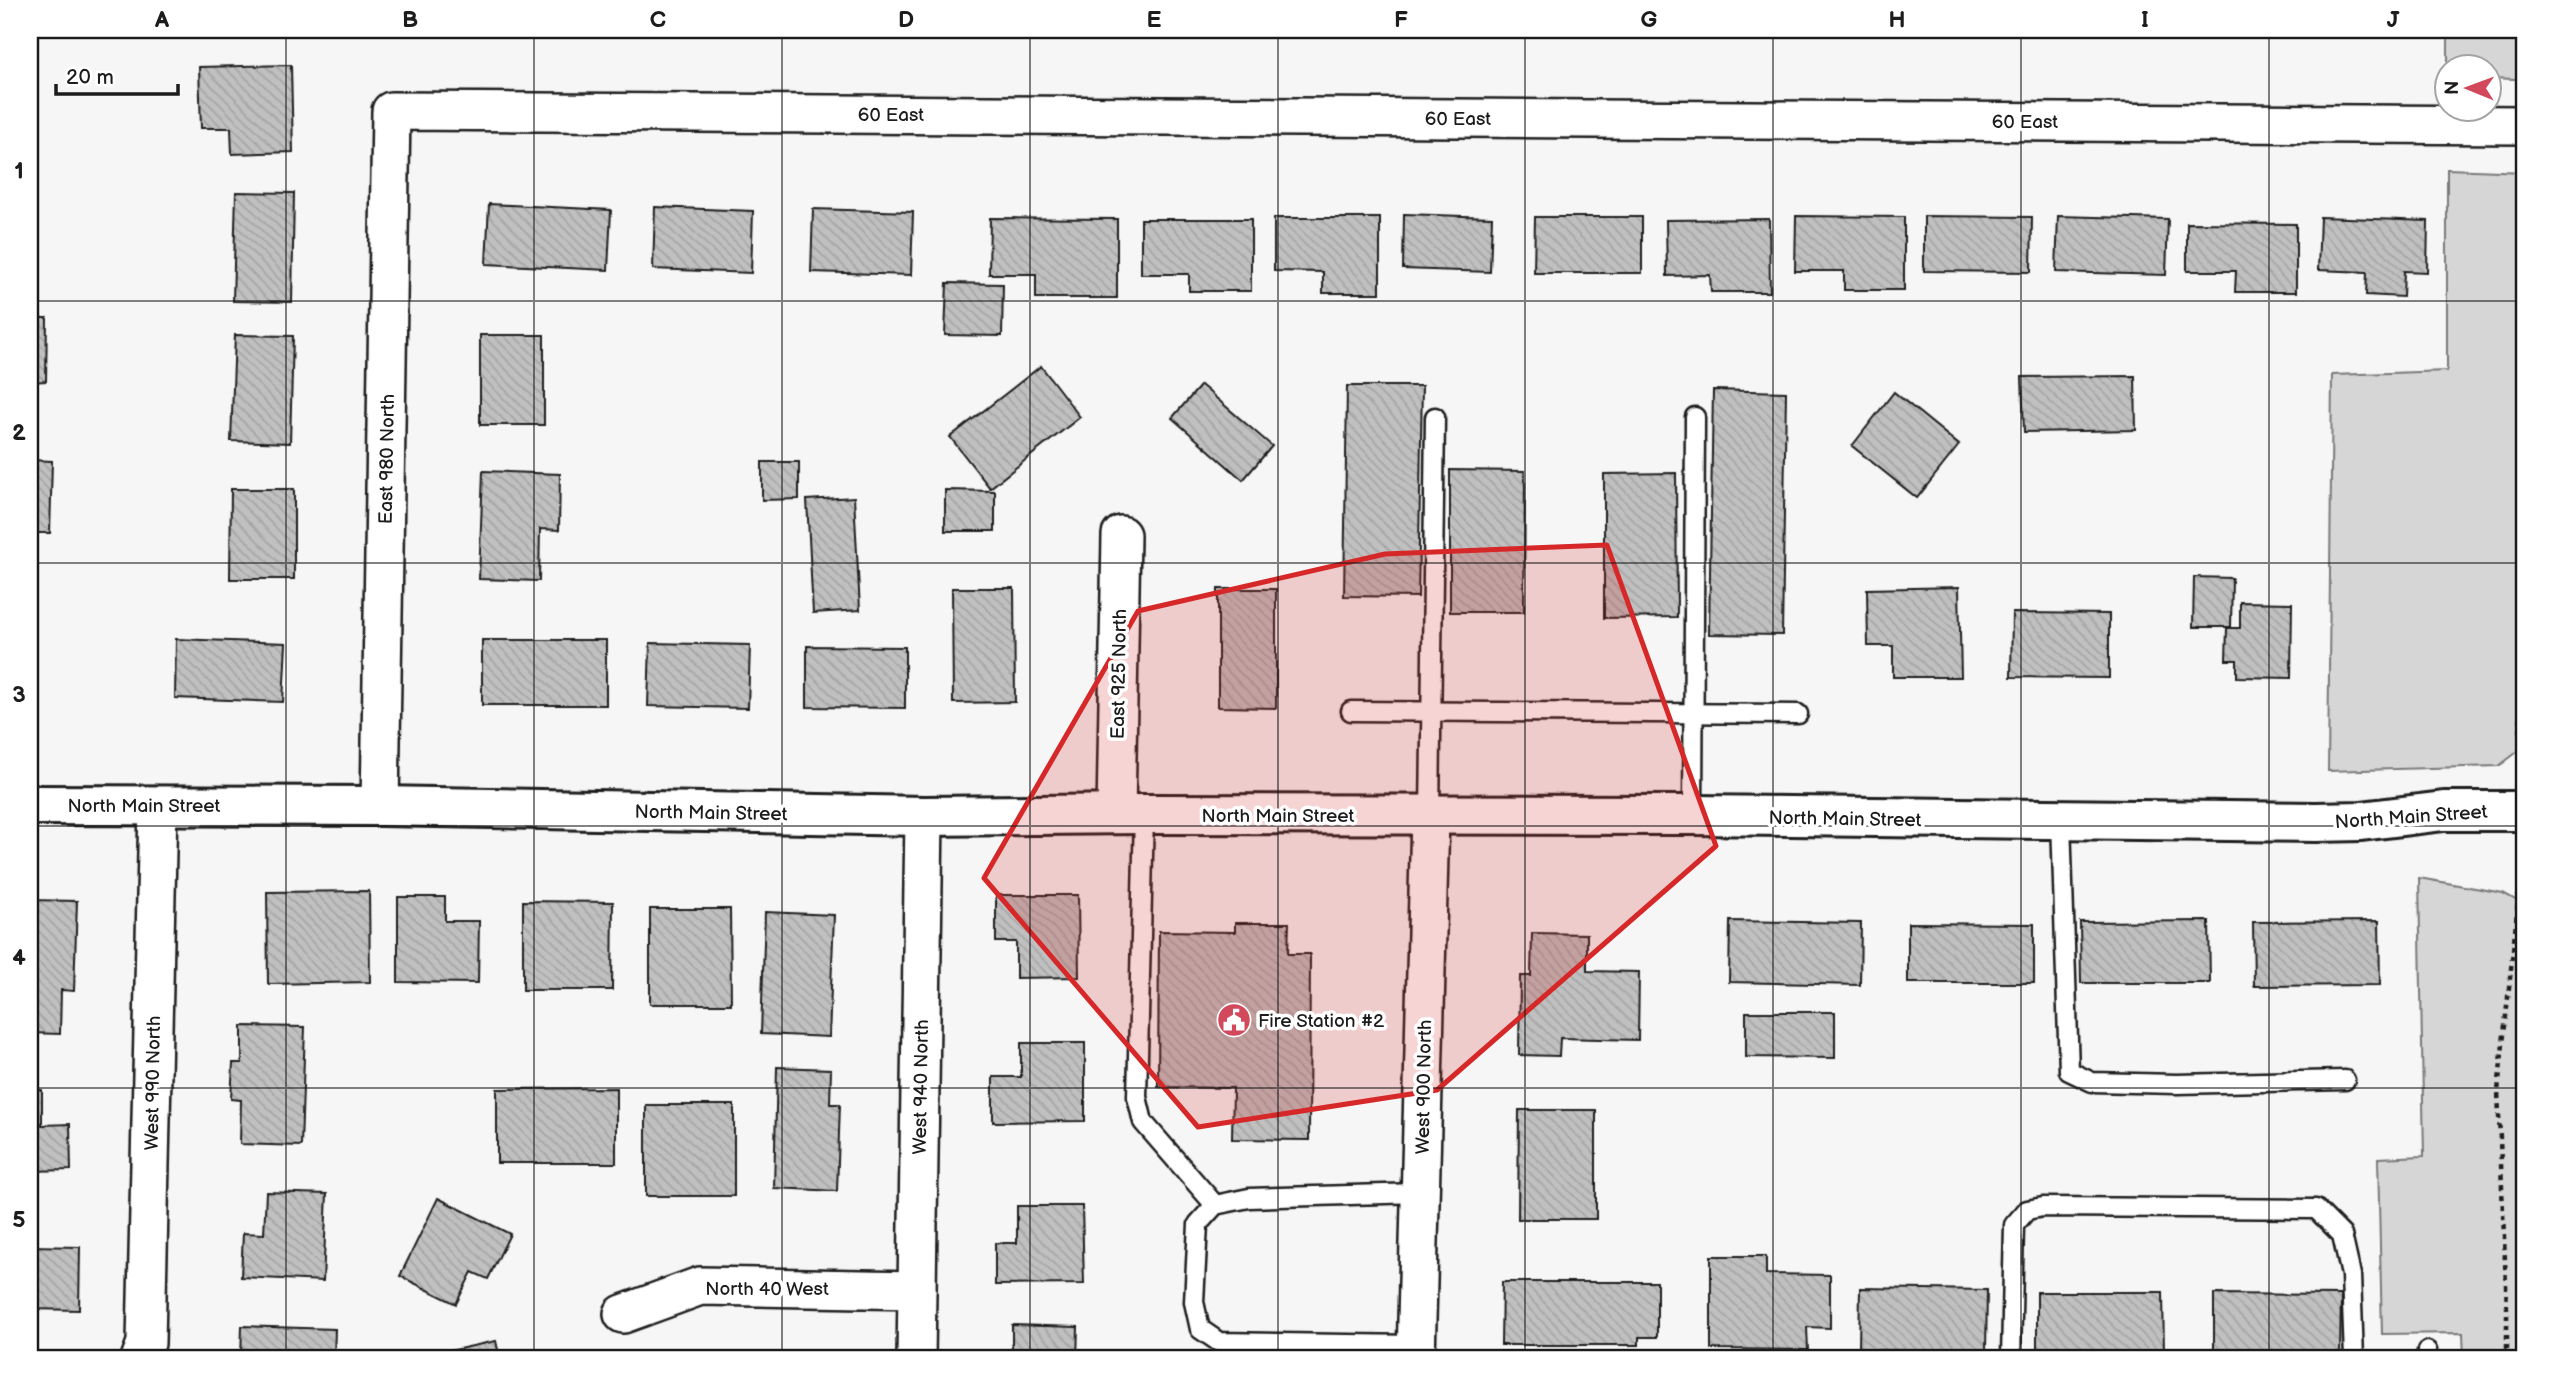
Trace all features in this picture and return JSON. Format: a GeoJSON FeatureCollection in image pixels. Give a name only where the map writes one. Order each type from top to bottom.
{"type":"FeatureCollection","features":[{"type":"Feature","properties":{"kind":"street","name":"60 East"},"geometry":{"type":"LineString","coordinates":[[391,111],[2525,125]]}},
{"type":"Feature","properties":{"kind":"street","name":"East 980 North"},"geometry":{"type":"LineString","coordinates":[[380,806],[391,111]]}},
{"type":"Feature","properties":{"kind":"street","name":"East 925 North"},"geometry":{"type":"LineString","coordinates":[[1121,535],[1130,814]]}},
{"type":"Feature","properties":{"kind":"street","name":"North Main Street"},"geometry":{"type":"LineString","coordinates":[[30,805],[380,806],[924,816],[1693,816],[2316,822],[2361,821],[2444,811],[2525,811]]}},
{"type":"Feature","properties":{"kind":"street","name":"West 990 North"},"geometry":{"type":"LineString","coordinates":[[140,1359],[146,1343],[158,806]]}},
{"type":"Feature","properties":{"kind":"street","name":"West 940 North"},"geometry":{"type":"LineString","coordinates":[[916,1359],[924,816]]}},
{"type":"Feature","properties":{"kind":"street","name":"West 900 North"},"geometry":{"type":"LineString","coordinates":[[1416,1352],[1430,816]]}},
{"type":"Feature","properties":{"kind":"street","name":"North 40 West"},"geometry":{"type":"LineString","coordinates":[[622,1314],[700,1286],[916,1290]]}},
{"type":"Feature","properties":{"kind":"lane"},"geometry":{"type":"LineString","coordinates":[[1430,816],[1435,417]]}},
{"type":"Feature","properties":{"kind":"lane"},"geometry":{"type":"LineString","coordinates":[[1693,816],[1695,418]]}},
{"type":"Feature","properties":{"kind":"lane"},"geometry":{"type":"LineString","coordinates":[[1351,711],[1798,714]]}},
{"type":"Feature","properties":{"kind":"lane"},"geometry":{"type":"LineString","coordinates":[[1130,814],[1137,1097],[1143,1122],[1215,1205]]}},
{"type":"Feature","properties":{"kind":"lane"},"geometry":{"type":"LineString","coordinates":[[2061,820],[2069,1071],[2092,1083],[2344,1080]]}},
{"type":"Feature","properties":{"kind":"lane"},"geometry":{"type":"LineString","coordinates":[[1416,1352],[1219,1342],[1200,1329],[1194,1302],[1198,1224],[1215,1205],[1249,1198],[1420,1193]]}},
{"type":"Feature","properties":{"kind":"lane"},"geometry":{"type":"LineString","coordinates":[[2011,1359],[2014,1225],[2027,1210],[2043,1207],[2316,1209],[2342,1235],[2351,1275],[2354,1359]]}},
{"type":"Feature","properties":{"kind":"path"},"geometry":{"type":"LineString","coordinates":[[2525,387],[2520,757],[2525,755]]}},
{"type":"Feature","properties":{"kind":"path"},"geometry":{"type":"LineString","coordinates":[[2507,1359],[2498,1091],[2520,884],[2525,885]]}},
{"type":"Feature","properties":{"kind":"highlighted area"},"geometry":{"type":"Polygon","coordinates":[[[1607,545],[1716,846],[1437,1090],[1198,1127],[984,878],[1138,611],[1385,554],[1607,545]]]}},
{"type":"Feature","properties":{"kind":"shaded area"},"geometry":{"type":"Polygon","coordinates":[[[2448,30],[2525,30],[2525,74],[2515,79],[2502,78],[2502,52],[2448,52],[2448,30]]]}},
{"type":"Feature","properties":{"kind":"shaded area"},"geometry":{"type":"Polygon","coordinates":[[[2447,169],[2525,172],[2525,746],[2499,766],[2328,771],[2332,375],[2447,371],[2447,169]]]}},
{"type":"Feature","properties":{"kind":"shaded area"},"geometry":{"type":"Polygon","coordinates":[[[2419,878],[2503,893],[2525,905],[2525,1359],[2464,1359],[2463,1333],[2382,1334],[2378,1158],[2424,1156],[2419,878]]]}},
{"type":"Feature","properties":{"kind":"building"},"geometry":{"type":"Polygon","coordinates":[[[1271,30],[1324,30],[1324,32],[1271,30]]]}},
{"type":"Feature","properties":{"kind":"building"},"geometry":{"type":"Polygon","coordinates":[[[2413,30],[2413,31],[2330,31],[2413,30]]]}},
{"type":"Feature","properties":{"kind":"building"},"geometry":{"type":"Polygon","coordinates":[[[291,65],[293,152],[232,154],[231,128],[201,128],[199,67],[291,65]]]}},
{"type":"Feature","properties":{"kind":"building"},"geometry":{"type":"Polygon","coordinates":[[[236,192],[294,193],[292,302],[233,301],[236,192]]]}},
{"type":"Feature","properties":{"kind":"building"},"geometry":{"type":"Polygon","coordinates":[[[489,204],[611,210],[608,270],[486,264],[489,204]]]}},
{"type":"Feature","properties":{"kind":"building"},"geometry":{"type":"Polygon","coordinates":[[[655,207],[753,211],[751,273],[653,269],[655,207]]]}},
{"type":"Feature","properties":{"kind":"building"},"geometry":{"type":"Polygon","coordinates":[[[813,209],[913,212],[911,275],[811,272],[813,209]]]}},
{"type":"Feature","properties":{"kind":"building"},"geometry":{"type":"Polygon","coordinates":[[[1404,214],[1492,217],[1490,272],[1403,269],[1404,214]]]}},
{"type":"Feature","properties":{"kind":"building"},"geometry":{"type":"Polygon","coordinates":[[[1796,216],[1904,217],[1904,290],[1844,290],[1844,271],[1795,271],[1796,216]]]}},
{"type":"Feature","properties":{"kind":"building"},"geometry":{"type":"Polygon","coordinates":[[[1924,216],[2032,217],[2031,272],[1924,271],[1924,216]]]}},
{"type":"Feature","properties":{"kind":"building"},"geometry":{"type":"Polygon","coordinates":[[[2058,216],[2168,219],[2166,275],[2056,272],[2058,216]]]}},
{"type":"Feature","properties":{"kind":"building"},"geometry":{"type":"Polygon","coordinates":[[[1535,217],[1642,217],[1642,273],[1534,273],[1535,217]]]}},
{"type":"Feature","properties":{"kind":"building"},"geometry":{"type":"Polygon","coordinates":[[[2320,217],[2428,221],[2427,272],[2404,271],[2403,297],[2366,295],[2367,272],[2318,270],[2320,217]]]}},
{"type":"Feature","properties":{"kind":"building"},"geometry":{"type":"Polygon","coordinates":[[[990,218],[1117,219],[1117,298],[1036,298],[1036,274],[989,274],[990,218]]]}},
{"type":"Feature","properties":{"kind":"building"},"geometry":{"type":"Polygon","coordinates":[[[1274,218],[1380,218],[1380,293],[1323,293],[1323,272],[1274,271],[1274,218]]]}},
{"type":"Feature","properties":{"kind":"building"},"geometry":{"type":"Polygon","coordinates":[[[1141,219],[1251,219],[1251,291],[1189,291],[1189,274],[1141,274],[1141,219]]]}},
{"type":"Feature","properties":{"kind":"building"},"geometry":{"type":"Polygon","coordinates":[[[1769,219],[1770,292],[1711,292],[1710,275],[1667,276],[1666,220],[1769,219]]]}},
{"type":"Feature","properties":{"kind":"building"},"geometry":{"type":"Polygon","coordinates":[[[2187,223],[2296,224],[2296,292],[2235,292],[2236,271],[2187,271],[2187,223]]]}},
{"type":"Feature","properties":{"kind":"building"},"geometry":{"type":"Polygon","coordinates":[[[947,283],[1003,284],[1002,336],[945,335],[947,283]]]}},
{"type":"Feature","properties":{"kind":"building"},"geometry":{"type":"Polygon","coordinates":[[[30,318],[47,318],[46,381],[30,382],[30,318]]]}},
{"type":"Feature","properties":{"kind":"building"},"geometry":{"type":"Polygon","coordinates":[[[235,335],[293,336],[290,443],[231,441],[235,335]]]}},
{"type":"Feature","properties":{"kind":"building"},"geometry":{"type":"Polygon","coordinates":[[[480,335],[544,335],[544,425],[480,425],[480,335]]]}},
{"type":"Feature","properties":{"kind":"building"},"geometry":{"type":"Polygon","coordinates":[[[1041,366],[1080,417],[990,488],[950,437],[1041,366]]]}},
{"type":"Feature","properties":{"kind":"building"},"geometry":{"type":"Polygon","coordinates":[[[2135,376],[2136,430],[2024,432],[2022,377],[2135,376]]]}},
{"type":"Feature","properties":{"kind":"building"},"geometry":{"type":"Polygon","coordinates":[[[1201,385],[1272,446],[1243,480],[1172,418],[1201,385]]]}},
{"type":"Feature","properties":{"kind":"building"},"geometry":{"type":"Polygon","coordinates":[[[1347,386],[1422,386],[1418,597],[1344,596],[1347,386]]]}},
{"type":"Feature","properties":{"kind":"building"},"geometry":{"type":"Polygon","coordinates":[[[1713,390],[1786,392],[1782,635],[1709,634],[1713,390]]]}},
{"type":"Feature","properties":{"kind":"building"},"geometry":{"type":"Polygon","coordinates":[[[1894,392],[1959,445],[1917,498],[1852,446],[1894,392]]]}},
{"type":"Feature","properties":{"kind":"building"},"geometry":{"type":"Polygon","coordinates":[[[30,460],[52,461],[50,533],[30,533],[30,460]]]}},
{"type":"Feature","properties":{"kind":"building"},"geometry":{"type":"Polygon","coordinates":[[[762,462],[799,462],[799,499],[762,500],[762,462]]]}},
{"type":"Feature","properties":{"kind":"building"},"geometry":{"type":"Polygon","coordinates":[[[1450,470],[1525,471],[1524,612],[1450,612],[1450,470]]]}},
{"type":"Feature","properties":{"kind":"building"},"geometry":{"type":"Polygon","coordinates":[[[483,471],[560,474],[559,530],[540,529],[539,581],[479,579],[483,471]]]}},
{"type":"Feature","properties":{"kind":"building"},"geometry":{"type":"Polygon","coordinates":[[[1676,473],[1677,617],[1604,618],[1604,474],[1676,473]]]}},
{"type":"Feature","properties":{"kind":"building"},"geometry":{"type":"Polygon","coordinates":[[[231,489],[294,489],[294,579],[230,579],[231,489]]]}},
{"type":"Feature","properties":{"kind":"building"},"geometry":{"type":"Polygon","coordinates":[[[945,490],[995,491],[995,531],[945,531],[945,490]]]}},
{"type":"Feature","properties":{"kind":"building"},"geometry":{"type":"Polygon","coordinates":[[[854,497],[860,610],[813,613],[807,500],[854,497]]]}},
{"type":"Feature","properties":{"kind":"building"},"geometry":{"type":"Polygon","coordinates":[[[2194,577],[2232,578],[2231,627],[2193,627],[2194,577]]]}},
{"type":"Feature","properties":{"kind":"building"},"geometry":{"type":"Polygon","coordinates":[[[1959,587],[1961,677],[1893,677],[1893,646],[1868,646],[1867,589],[1959,587]]]}},
{"type":"Feature","properties":{"kind":"building"},"geometry":{"type":"Polygon","coordinates":[[[952,588],[1014,588],[1015,702],[953,703],[952,588]]]}},
{"type":"Feature","properties":{"kind":"building"},"geometry":{"type":"Polygon","coordinates":[[[1218,589],[1276,589],[1276,708],[1218,707],[1218,589]]]}},
{"type":"Feature","properties":{"kind":"building"},"geometry":{"type":"Polygon","coordinates":[[[2240,602],[2292,603],[2291,678],[2237,677],[2237,660],[2226,660],[2227,628],[2240,628],[2240,602]]]}},
{"type":"Feature","properties":{"kind":"building"},"geometry":{"type":"Polygon","coordinates":[[[2012,613],[2109,614],[2109,678],[2011,677],[2012,613]]]}},
{"type":"Feature","properties":{"kind":"building"},"geometry":{"type":"Polygon","coordinates":[[[176,639],[286,643],[283,702],[175,698],[176,639]]]}},
{"type":"Feature","properties":{"kind":"building"},"geometry":{"type":"Polygon","coordinates":[[[482,640],[606,640],[606,705],[482,705],[482,640]]]}},
{"type":"Feature","properties":{"kind":"building"},"geometry":{"type":"Polygon","coordinates":[[[650,643],[750,645],[748,708],[648,706],[650,643]]]}},
{"type":"Feature","properties":{"kind":"building"},"geometry":{"type":"Polygon","coordinates":[[[807,646],[905,647],[905,708],[807,707],[807,646]]]}},
{"type":"Feature","properties":{"kind":"building"},"geometry":{"type":"Polygon","coordinates":[[[369,891],[370,982],[268,984],[267,892],[369,891]]]}},
{"type":"Feature","properties":{"kind":"building"},"geometry":{"type":"Polygon","coordinates":[[[996,895],[1078,895],[1079,977],[1016,978],[1016,942],[996,942],[996,895]]]}},
{"type":"Feature","properties":{"kind":"building"},"geometry":{"type":"Polygon","coordinates":[[[398,897],[445,897],[445,921],[479,921],[478,983],[398,982],[398,897]]]}},
{"type":"Feature","properties":{"kind":"building"},"geometry":{"type":"Polygon","coordinates":[[[30,900],[77,901],[74,991],[61,990],[60,1034],[30,1033],[30,900]]]}},
{"type":"Feature","properties":{"kind":"building"},"geometry":{"type":"Polygon","coordinates":[[[523,901],[613,902],[612,990],[523,990],[523,901]]]}},
{"type":"Feature","properties":{"kind":"building"},"geometry":{"type":"Polygon","coordinates":[[[650,909],[730,909],[731,1004],[650,1004],[650,909]]]}},
{"type":"Feature","properties":{"kind":"building"},"geometry":{"type":"Polygon","coordinates":[[[765,912],[834,915],[829,1037],[761,1034],[765,912]]]}},
{"type":"Feature","properties":{"kind":"building"},"geometry":{"type":"Polygon","coordinates":[[[1730,921],[1861,923],[1860,985],[1729,982],[1730,921]]]}},
{"type":"Feature","properties":{"kind":"building"},"geometry":{"type":"Polygon","coordinates":[[[2209,921],[2210,983],[2081,983],[2080,922],[2209,921]]]}},
{"type":"Feature","properties":{"kind":"building"},"geometry":{"type":"Polygon","coordinates":[[[2379,921],[2380,985],[2254,986],[2253,922],[2379,921]]]}},
{"type":"Feature","properties":{"kind":"building","name":"Fire Station #2"},"geometry":{"type":"Polygon","coordinates":[[[1235,923],[1289,923],[1288,954],[1310,954],[1309,1140],[1232,1139],[1233,1088],[1158,1087],[1159,931],[1235,932],[1235,923]]]}},
{"type":"Feature","properties":{"kind":"building"},"geometry":{"type":"Polygon","coordinates":[[[1908,923],[2034,924],[2034,983],[1908,983],[1908,923]]]}},
{"type":"Feature","properties":{"kind":"building"},"geometry":{"type":"Polygon","coordinates":[[[1532,933],[1587,934],[1587,971],[1639,972],[1638,1040],[1560,1038],[1559,1056],[1519,1055],[1520,976],[1531,976],[1532,933]]]}},
{"type":"Feature","properties":{"kind":"building"},"geometry":{"type":"Polygon","coordinates":[[[1746,1012],[1835,1012],[1835,1058],[1746,1057],[1746,1012]]]}},
{"type":"Feature","properties":{"kind":"building"},"geometry":{"type":"Polygon","coordinates":[[[242,1026],[305,1027],[301,1146],[240,1144],[241,1100],[231,1099],[233,1063],[242,1063],[242,1026]]]}},
{"type":"Feature","properties":{"kind":"building"},"geometry":{"type":"Polygon","coordinates":[[[1021,1043],[1085,1043],[1085,1121],[993,1122],[993,1077],[1021,1077],[1021,1043]]]}},
{"type":"Feature","properties":{"kind":"building"},"geometry":{"type":"Polygon","coordinates":[[[777,1067],[831,1069],[830,1104],[840,1104],[837,1191],[774,1188],[777,1067]]]}},
{"type":"Feature","properties":{"kind":"building"},"geometry":{"type":"Polygon","coordinates":[[[616,1088],[616,1163],[497,1163],[497,1089],[616,1088]]]}},
{"type":"Feature","properties":{"kind":"building"},"geometry":{"type":"Polygon","coordinates":[[[30,1090],[42,1090],[42,1125],[70,1124],[71,1170],[30,1171],[30,1090]]]}},
{"type":"Feature","properties":{"kind":"building"},"geometry":{"type":"Polygon","coordinates":[[[646,1105],[734,1105],[734,1196],[646,1196],[646,1105]]]}},
{"type":"Feature","properties":{"kind":"building"},"geometry":{"type":"Polygon","coordinates":[[[1519,1110],[1596,1110],[1596,1219],[1518,1219],[1519,1110]]]}},
{"type":"Feature","properties":{"kind":"building"},"geometry":{"type":"Polygon","coordinates":[[[266,1192],[327,1194],[323,1281],[241,1277],[243,1233],[264,1234],[266,1192]]]}},
{"type":"Feature","properties":{"kind":"building"},"geometry":{"type":"Polygon","coordinates":[[[438,1198],[510,1234],[488,1279],[472,1272],[456,1304],[400,1276],[438,1198]]]}},
{"type":"Feature","properties":{"kind":"building"},"geometry":{"type":"Polygon","coordinates":[[[1017,1206],[1082,1206],[1084,1284],[995,1285],[995,1243],[1017,1243],[1017,1206]]]}},
{"type":"Feature","properties":{"kind":"building"},"geometry":{"type":"Polygon","coordinates":[[[30,1246],[80,1247],[79,1310],[30,1309],[30,1246]]]}},
{"type":"Feature","properties":{"kind":"building"},"geometry":{"type":"Polygon","coordinates":[[[1711,1256],[1766,1256],[1766,1274],[1830,1275],[1830,1328],[1807,1327],[1808,1350],[1711,1349],[1711,1256]]]}},
{"type":"Feature","properties":{"kind":"building"},"geometry":{"type":"Polygon","coordinates":[[[1502,1282],[1657,1282],[1657,1337],[1639,1337],[1639,1345],[1501,1345],[1502,1282]]]}},
{"type":"Feature","properties":{"kind":"building"},"geometry":{"type":"Polygon","coordinates":[[[1860,1288],[1987,1290],[1986,1352],[1859,1350],[1860,1288]]]}},
{"type":"Feature","properties":{"kind":"building"},"geometry":{"type":"Polygon","coordinates":[[[2037,1292],[2163,1292],[2164,1354],[2037,1354],[2037,1292]]]}},
{"type":"Feature","properties":{"kind":"building"},"geometry":{"type":"Polygon","coordinates":[[[2214,1294],[2341,1295],[2340,1356],[2214,1356],[2214,1294]]]}},
{"type":"Feature","properties":{"kind":"building"},"geometry":{"type":"Polygon","coordinates":[[[1012,1325],[1078,1327],[1077,1359],[1012,1359],[1012,1325]]]}},
{"type":"Feature","properties":{"kind":"building"},"geometry":{"type":"Polygon","coordinates":[[[242,1326],[335,1329],[334,1359],[241,1359],[242,1326]]]}},
{"type":"Feature","properties":{"kind":"building"},"geometry":{"type":"Polygon","coordinates":[[[496,1341],[500,1359],[422,1357],[496,1341]]]}},
{"type":"Feature","properties":{"kind":"place","name":"Fire Station #2"},"geometry":{"type":"Point","coordinates":[1234,1020]}}]}
